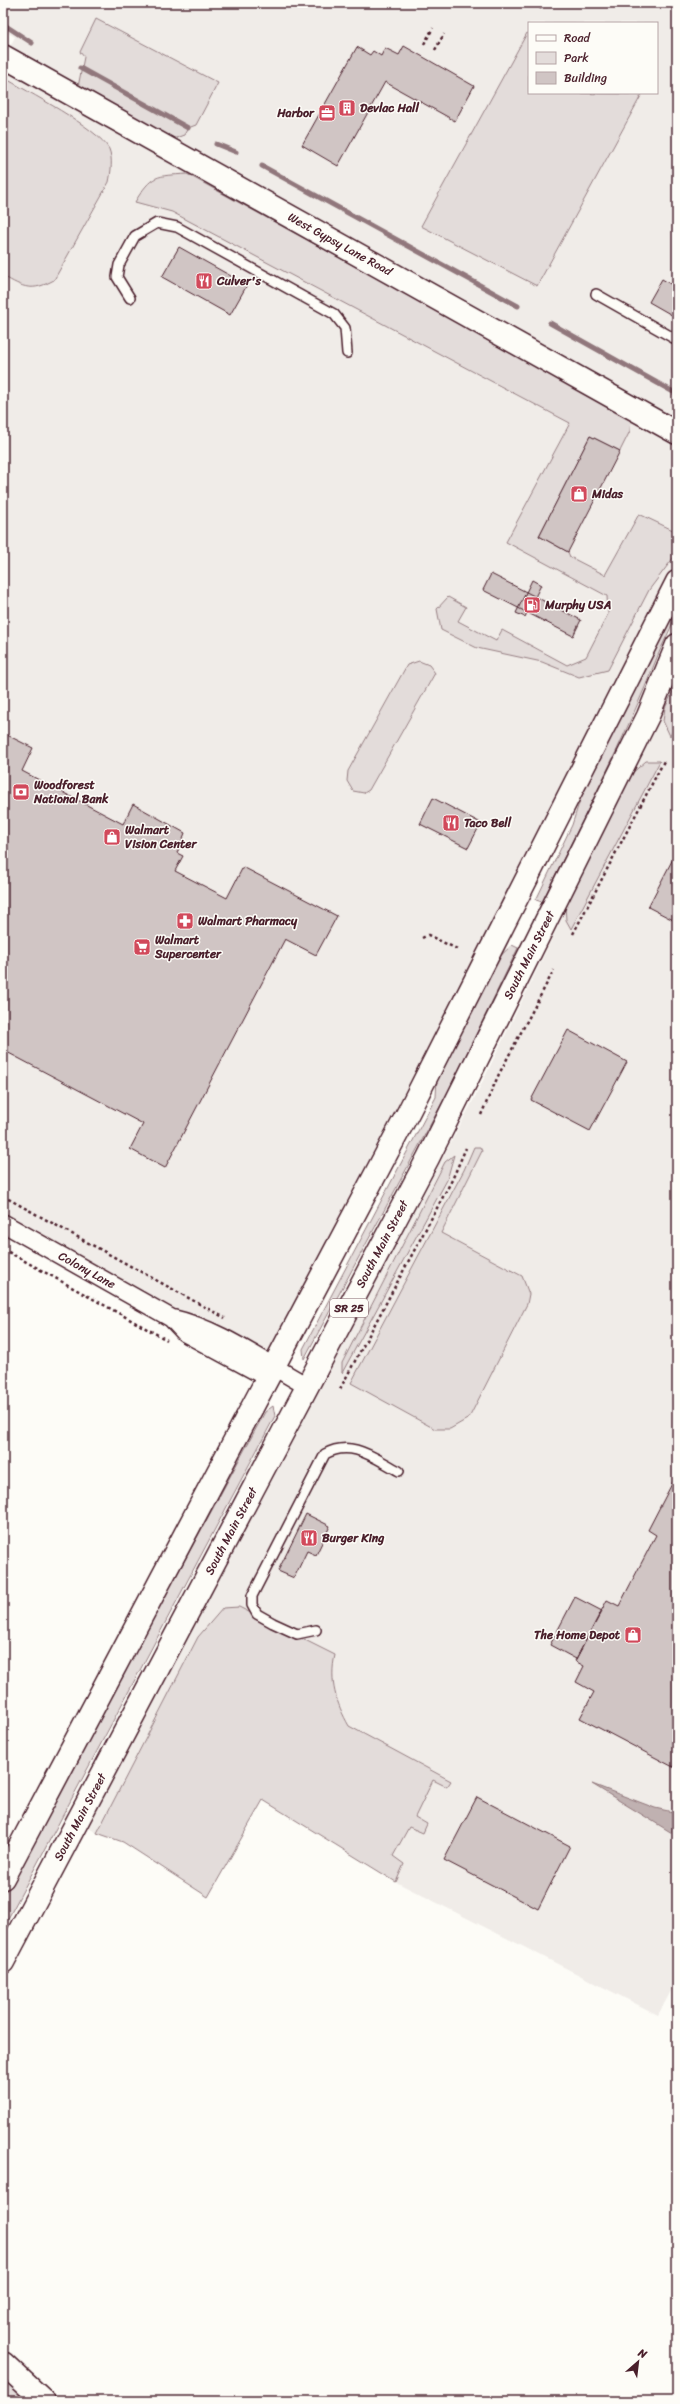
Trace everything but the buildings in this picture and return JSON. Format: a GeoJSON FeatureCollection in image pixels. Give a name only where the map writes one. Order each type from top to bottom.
{"type":"FeatureCollection","features":[{"type":"Feature","properties":{"kind":"main road","name":"West Gypsy Lane Road"},"geometry":{"type":"LineString","coordinates":[[3,56],[677,432]]}},
{"type":"Feature","properties":{"kind":"main road"},"geometry":{"type":"LineString","coordinates":[[3,1878],[409,1111],[677,582]]}},
{"type":"Feature","properties":{"kind":"main road","name":"South Main Street"},"geometry":{"type":"LineString","coordinates":[[3,1962],[428,1158],[648,716],[677,645]]}},
{"type":"Feature","properties":{"kind":"main road"},"geometry":{"type":"LineString","coordinates":[[3,2363],[44,2401]]}},
{"type":"Feature","properties":{"kind":"street","name":"Colony Lane"},"geometry":{"type":"LineString","coordinates":[[3,1223],[171,1318],[191,1322],[243,1349],[271,1373],[307,1386]]}},
{"type":"Feature","properties":{"kind":"lane"},"geometry":{"type":"LineString","coordinates":[[130,298],[117,277],[119,265],[135,236],[157,223],[177,226],[334,314],[345,328],[347,353]]}},
{"type":"Feature","properties":{"kind":"lane"},"geometry":{"type":"LineString","coordinates":[[596,294],[677,340]]}},
{"type":"Feature","properties":{"kind":"lane"},"geometry":{"type":"LineString","coordinates":[[316,1630],[297,1634],[273,1623],[257,1614],[252,1605],[252,1596],[325,1454],[335,1448],[350,1447],[399,1471]]}},
{"type":"Feature","properties":{"kind":"path"},"geometry":{"type":"LineString","coordinates":[[424,44],[433,28]]}},
{"type":"Feature","properties":{"kind":"path"},"geometry":{"type":"LineString","coordinates":[[436,50],[444,34]]}},
{"type":"Feature","properties":{"kind":"path"},"geometry":{"type":"LineString","coordinates":[[573,934],[664,761]]}},
{"type":"Feature","properties":{"kind":"path"},"geometry":{"type":"LineString","coordinates":[[422,938],[428,935],[457,949]]}},
{"type":"Feature","properties":{"kind":"path"},"geometry":{"type":"LineString","coordinates":[[482,1115],[499,1074],[554,970]]}},
{"type":"Feature","properties":{"kind":"path"},"geometry":{"type":"LineString","coordinates":[[340,1389],[452,1180],[466,1148]]}},
{"type":"Feature","properties":{"kind":"path"},"geometry":{"type":"LineString","coordinates":[[3,1196],[230,1321]]}},
{"type":"Feature","properties":{"kind":"path"},"geometry":{"type":"LineString","coordinates":[[3,1250],[168,1341]]}},
{"type":"Feature","properties":{"kind":"shaded area"},"geometry":{"type":"Polygon","coordinates":[[[3,3],[677,3],[677,582],[273,1368],[3,1223],[3,56],[5,57],[15,37],[3,30],[3,3]]]}},
{"type":"Feature","properties":{"kind":"shaded area"},"geometry":{"type":"Polygon","coordinates":[[[677,682],[677,1980],[658,2015],[396,1882],[263,1800],[208,1897],[123,1842],[97,1833],[87,1827],[476,1095],[677,682]]]}},
{"type":"Feature","properties":{"kind":"shaded area"},"geometry":{"type":"Polygon","coordinates":[[[592,1784],[655,1808],[677,1813],[677,1836],[592,1784]]]}},
{"type":"Feature","properties":{"kind":"green space"},"geometry":{"type":"Polygon","coordinates":[[[96,19],[218,83],[196,125],[188,128],[184,135],[173,139],[78,87],[84,57],[80,52],[96,19]]]}},
{"type":"Feature","properties":{"kind":"green space"},"geometry":{"type":"Polygon","coordinates":[[[527,33],[528,94],[642,94],[537,286],[421,226],[527,33]]]}},
{"type":"Feature","properties":{"kind":"green space"},"geometry":{"type":"Polygon","coordinates":[[[3,77],[60,110],[91,131],[102,140],[109,149],[111,157],[109,182],[54,280],[34,287],[23,286],[3,276],[3,77]]]}},
{"type":"Feature","properties":{"kind":"green space"},"geometry":{"type":"Polygon","coordinates":[[[187,174],[631,418],[630,431],[620,451],[590,436],[539,536],[568,552],[570,557],[605,575],[639,514],[677,532],[677,553],[649,590],[608,670],[579,677],[542,662],[477,648],[441,630],[437,609],[448,597],[466,607],[458,621],[496,641],[502,630],[567,665],[586,657],[608,614],[607,596],[506,542],[570,423],[172,212],[135,202],[146,186],[156,178],[168,175],[187,174]]]}},
{"type":"Feature","properties":{"kind":"green space"},"geometry":{"type":"Polygon","coordinates":[[[677,602],[675,615],[670,629],[632,718],[542,902],[536,900],[572,825],[587,778],[677,602]]]}},
{"type":"Feature","properties":{"kind":"green space"},"geometry":{"type":"Polygon","coordinates":[[[419,661],[429,665],[435,673],[369,790],[364,793],[353,791],[347,781],[348,771],[407,665],[419,661]]]}},
{"type":"Feature","properties":{"kind":"green space"},"geometry":{"type":"Polygon","coordinates":[[[677,683],[677,723],[670,736],[663,721],[665,708],[677,683]]]}},
{"type":"Feature","properties":{"kind":"green space"},"geometry":{"type":"Polygon","coordinates":[[[646,761],[660,761],[571,929],[566,920],[565,906],[631,774],[646,761]]]}},
{"type":"Feature","properties":{"kind":"green space"},"geometry":{"type":"Polygon","coordinates":[[[512,945],[518,948],[449,1090],[304,1359],[303,1349],[436,1097],[437,1077],[497,959],[512,945]]]}},
{"type":"Feature","properties":{"kind":"green space"},"geometry":{"type":"Polygon","coordinates":[[[474,1147],[480,1147],[482,1151],[441,1233],[522,1276],[529,1294],[527,1304],[469,1418],[450,1429],[435,1429],[351,1383],[464,1170],[474,1147]]]}},
{"type":"Feature","properties":{"kind":"green space"},"geometry":{"type":"Polygon","coordinates":[[[454,1155],[447,1180],[342,1373],[342,1363],[445,1162],[454,1155]]]}},
{"type":"Feature","properties":{"kind":"green space"},"geometry":{"type":"Polygon","coordinates":[[[273,1406],[275,1416],[3,1928],[3,1896],[265,1412],[273,1406]]]}},
{"type":"Feature","properties":{"kind":"green space"},"geometry":{"type":"Polygon","coordinates":[[[239,1607],[335,1655],[333,1665],[333,1683],[340,1709],[349,1726],[451,1781],[447,1787],[433,1780],[415,1817],[427,1824],[423,1833],[409,1827],[393,1856],[404,1864],[396,1882],[263,1800],[208,1897],[123,1842],[97,1833],[198,1637],[223,1608],[239,1607]]]}},
{"type":"Feature","properties":{"kind":"green space"},"geometry":{"type":"Polygon","coordinates":[[[3,2379],[27,2401],[3,2401],[3,2379]]]}},
{"type":"Feature","properties":{"kind":"waterway"},"geometry":{"type":"LineString","coordinates":[[3,24],[32,43]]}},
{"type":"Feature","properties":{"kind":"waterway"},"geometry":{"type":"LineString","coordinates":[[80,68],[188,128]]}},
{"type":"Feature","properties":{"kind":"waterway"},"geometry":{"type":"LineString","coordinates":[[216,144],[236,152]]}},
{"type":"Feature","properties":{"kind":"waterway"},"geometry":{"type":"LineString","coordinates":[[262,166],[518,306]]}},
{"type":"Feature","properties":{"kind":"waterway"},"geometry":{"type":"LineString","coordinates":[[550,323],[677,394]]}},
{"type":"Feature","properties":{"kind":"place","name":"Devlac Hall"},"geometry":{"type":"Point","coordinates":[347,108]}},
{"type":"Feature","properties":{"kind":"place","name":"Harbor"},"geometry":{"type":"Point","coordinates":[327,113]}},
{"type":"Feature","properties":{"kind":"place","name":"Culver's"},"geometry":{"type":"Point","coordinates":[204,281]}},
{"type":"Feature","properties":{"kind":"place","name":"Midas"},"geometry":{"type":"Point","coordinates":[579,494]}},
{"type":"Feature","properties":{"kind":"place","name":"Murphy USA"},"geometry":{"type":"Point","coordinates":[532,605]}},
{"type":"Feature","properties":{"kind":"place","name":"Woodforest National Bank"},"geometry":{"type":"Point","coordinates":[21,792]}},
{"type":"Feature","properties":{"kind":"place","name":"Taco Bell"},"geometry":{"type":"Point","coordinates":[451,823]}},
{"type":"Feature","properties":{"kind":"place","name":"Walmart Vision Center"},"geometry":{"type":"Point","coordinates":[112,837]}},
{"type":"Feature","properties":{"kind":"place","name":"Walmart Pharmacy"},"geometry":{"type":"Point","coordinates":[185,921]}},
{"type":"Feature","properties":{"kind":"place","name":"Walmart Supercenter"},"geometry":{"type":"Point","coordinates":[142,947]}},
{"type":"Feature","properties":{"kind":"place","name":"Burger King"},"geometry":{"type":"Point","coordinates":[309,1538]}},
{"type":"Feature","properties":{"kind":"place","name":"The Home Depot"},"geometry":{"type":"Point","coordinates":[633,1635]}}]}
